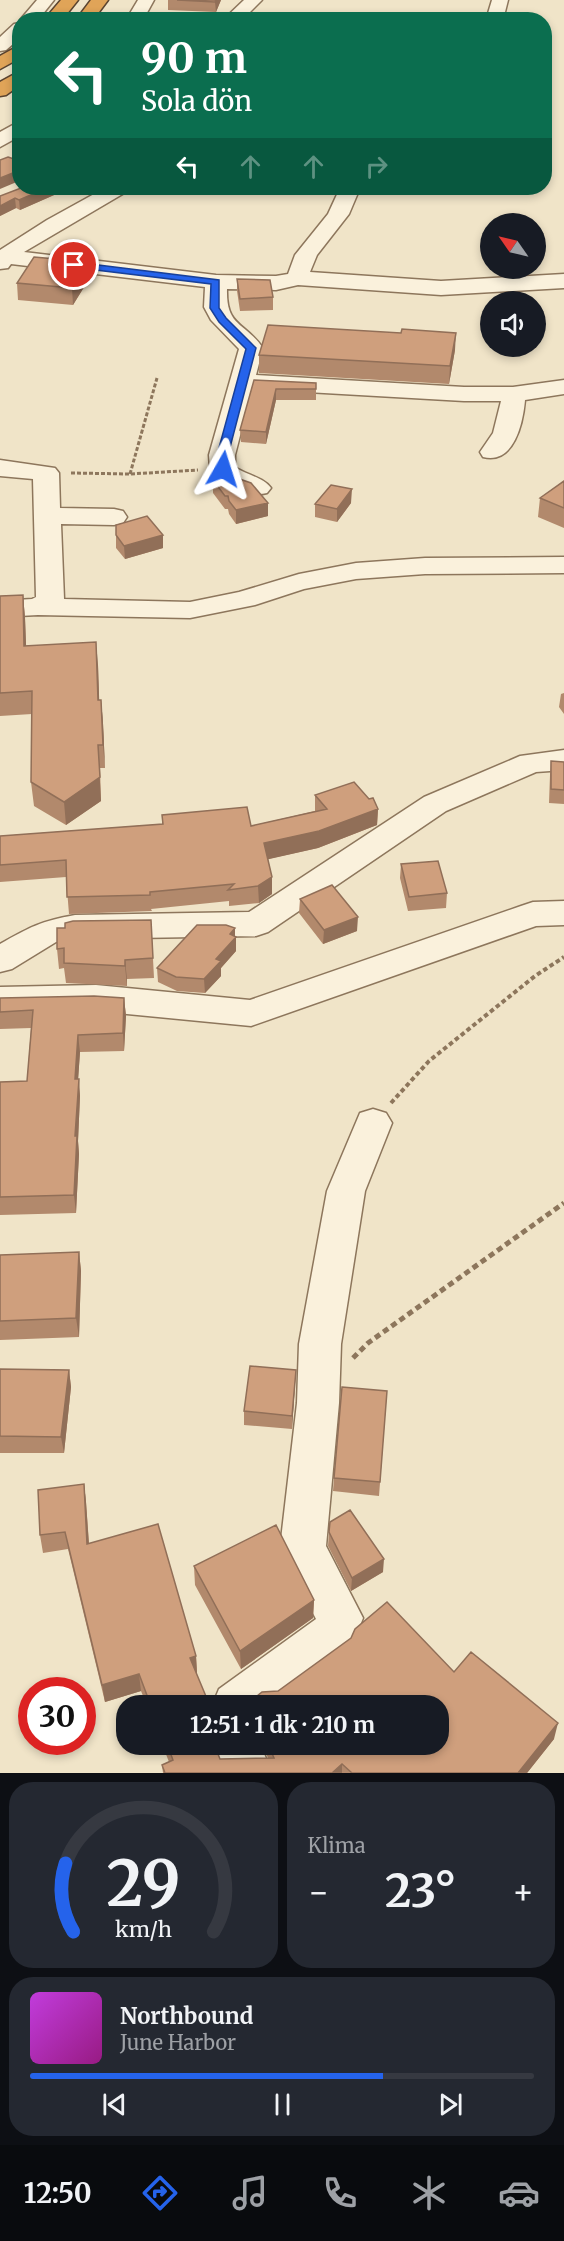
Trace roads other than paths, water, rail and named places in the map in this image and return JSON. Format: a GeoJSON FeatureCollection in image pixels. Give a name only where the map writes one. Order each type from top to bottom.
{"type":"FeatureCollection","features":[{"type":"Feature","properties":{"kind":"highway"},"geometry":{"type":"LineString","coordinates":[[59,12],[70,0]]}},
{"type":"Feature","properties":{"kind":"highway"},"geometry":{"type":"LineString","coordinates":[[90,12],[100,0]]}},
{"type":"Feature","properties":{"kind":"street"},"geometry":{"type":"LineString","coordinates":[[35,12],[46,0]]}},
{"type":"Feature","properties":{"kind":"street"},"geometry":{"type":"LineString","coordinates":[[240,12],[254,0]]}},
{"type":"Feature","properties":{"kind":"street"},"geometry":{"type":"LineString","coordinates":[[0,46],[12,35]]}},
{"type":"Feature","properties":{"kind":"street"},"geometry":{"type":"LineString","coordinates":[[0,144],[12,134]]}},
{"type":"Feature","properties":{"kind":"street"},"geometry":{"type":"LineString","coordinates":[[1,259],[107,195]]}},
{"type":"Feature","properties":{"kind":"street"},"geometry":{"type":"LineString","coordinates":[[298,278],[298,267],[315,242],[335,220],[347,195]]}},
{"type":"Feature","properties":{"kind":"street"},"geometry":{"type":"LineString","coordinates":[[1,259],[216,282],[276,283],[298,278],[441,288],[564,281]]}},
{"type":"Feature","properties":{"kind":"street"},"geometry":{"type":"LineString","coordinates":[[216,282],[214,308],[222,320],[251,348],[222,455],[223,469],[235,479],[258,488]]}},
{"type":"Feature","properties":{"kind":"street"},"geometry":{"type":"LineString","coordinates":[[242,381],[464,394],[513,394],[564,387]]}},
{"type":"Feature","properties":{"kind":"street"},"geometry":{"type":"LineString","coordinates":[[492,452],[502,444],[513,407],[513,394]]}},
{"type":"Feature","properties":{"kind":"street"},"geometry":{"type":"LineString","coordinates":[[0,468],[46,473],[50,600],[38,607]]}},
{"type":"Feature","properties":{"kind":"street"},"geometry":{"type":"LineString","coordinates":[[48,516],[114,517]]}},
{"type":"Feature","properties":{"kind":"street"},"geometry":{"type":"LineString","coordinates":[[0,609],[38,607],[190,610],[245,599],[299,582],[356,571],[425,566],[564,566]]}},
{"type":"Feature","properties":{"kind":"street"},"geometry":{"type":"LineString","coordinates":[[0,960],[47,932],[75,927],[256,924],[435,804],[531,763],[564,760]]}},
{"type":"Feature","properties":{"kind":"street"},"geometry":{"type":"LineString","coordinates":[[0,1000],[96,998],[251,1013],[533,914],[564,913]]}},
{"type":"Feature","properties":{"kind":"street"},"geometry":{"type":"LineString","coordinates":[[251,1695],[332,1637],[340,1618],[303,1548],[318,1392],[320,1344],[346,1191],[373,1124]]}},
{"type":"Feature","properties":{"kind":"street"},"geometry":{"type":"LineString","coordinates":[[240,1755],[247,1773]]}}]}
